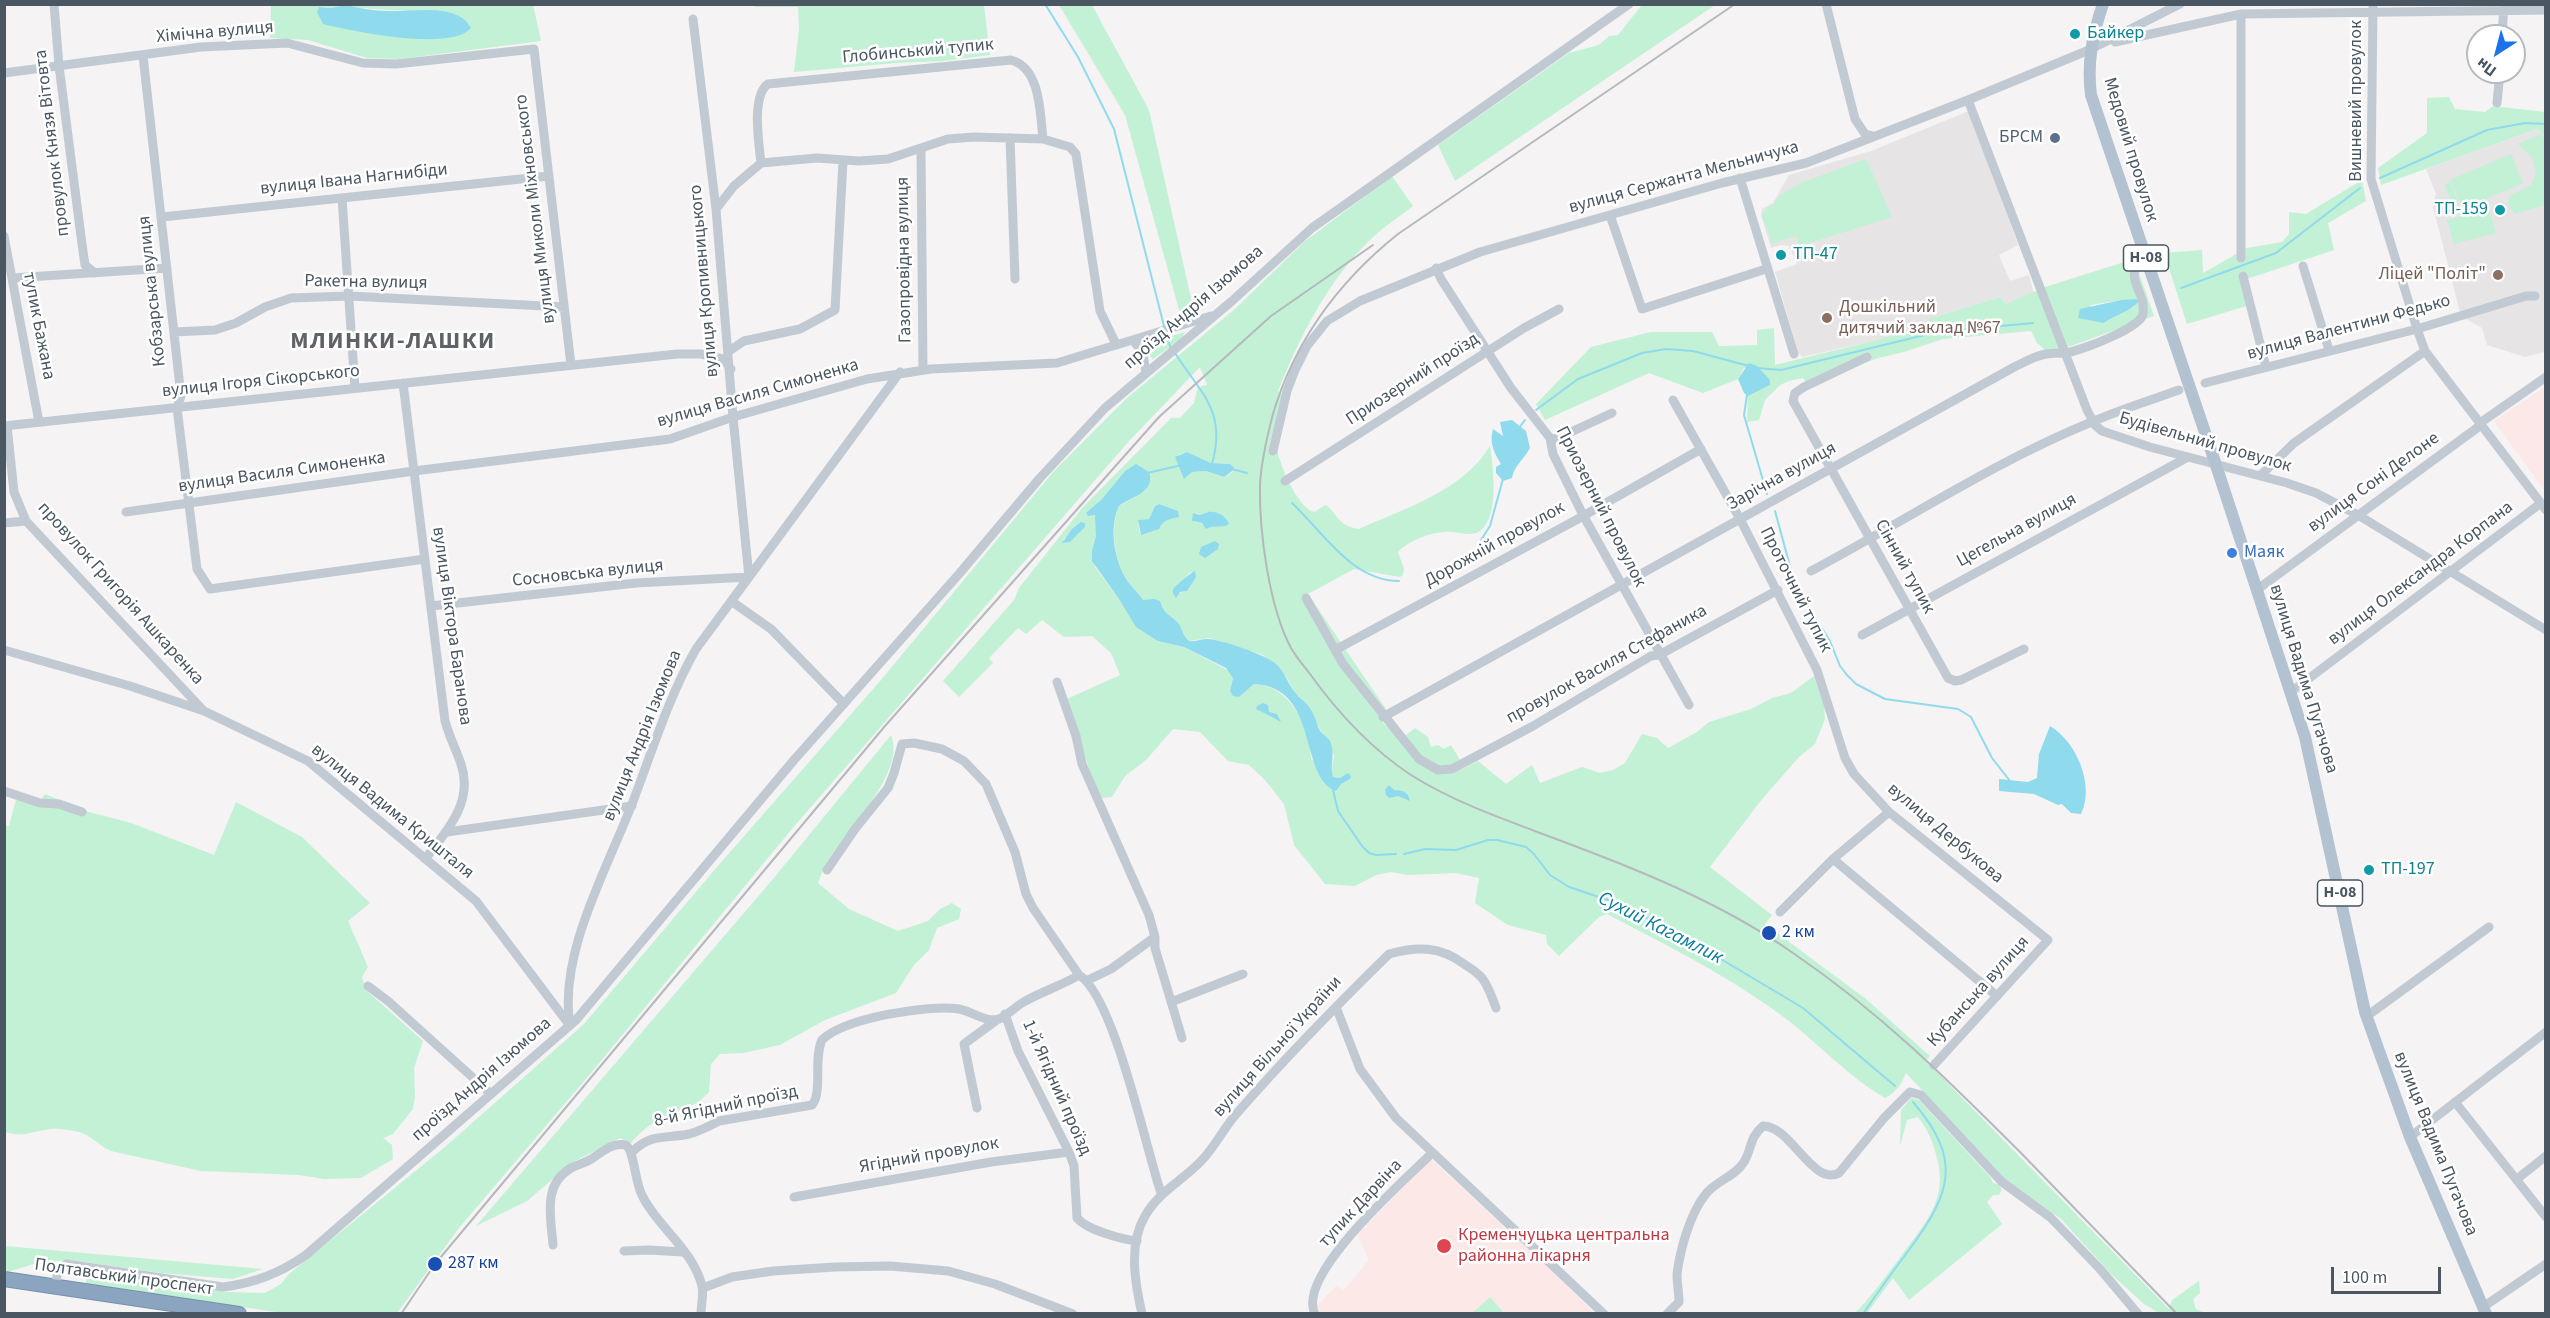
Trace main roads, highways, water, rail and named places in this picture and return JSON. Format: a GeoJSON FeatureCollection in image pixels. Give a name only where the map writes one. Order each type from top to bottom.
{"type":"FeatureCollection","features":[{"type":"Feature","properties":{"kind":"highway","name":"Полтавський проспект"},"geometry":{"type":"LineString","coordinates":[[4,1279],[239,1314]]}},
{"type":"Feature","properties":{"kind":"main road","name":"Медовий провулок"},"geometry":{"type":"LineString","coordinates":[[2103,4],[2090,50],[2088,73],[2091,95],[2216,465]]}},
{"type":"Feature","properties":{"kind":"main road","name":"вулиця Вадима Пугачова"},"geometry":{"type":"LineString","coordinates":[[2216,465],[2305,736],[2367,1016],[2410,1137],[2484,1310]]}},
{"type":"Feature","properties":{"kind":"water"},"geometry":{"type":"Polygon","coordinates":[[[346,5],[383,11],[445,11],[465,20],[471,28],[460,35],[443,38],[400,38],[323,24],[317,12],[319,7],[331,8],[346,5]]]}},
{"type":"Feature","properties":{"kind":"water"},"geometry":{"type":"Polygon","coordinates":[[[2136,299],[2139,301],[2132,308],[2104,323],[2078,318],[2080,309],[2136,299]]]}},
{"type":"Feature","properties":{"kind":"water"},"geometry":{"type":"Polygon","coordinates":[[[1749,363],[1757,366],[1770,380],[1770,385],[1748,396],[1744,393],[1738,379],[1749,363]]]}},
{"type":"Feature","properties":{"kind":"water"},"geometry":{"type":"Polygon","coordinates":[[[1512,420],[1526,431],[1530,448],[1517,466],[1512,478],[1503,481],[1496,473],[1496,467],[1501,464],[1493,447],[1492,434],[1493,429],[1503,436],[1500,422],[1512,420]]]}},
{"type":"Feature","properties":{"kind":"water"},"geometry":{"type":"Polygon","coordinates":[[[1187,452],[1211,463],[1230,464],[1235,469],[1224,477],[1206,471],[1192,472],[1184,479],[1175,457],[1187,452]]]}},
{"type":"Feature","properties":{"kind":"water"},"geometry":{"type":"Polygon","coordinates":[[[1136,464],[1149,472],[1149,484],[1141,493],[1119,506],[1114,523],[1116,551],[1127,580],[1143,600],[1160,601],[1166,613],[1179,624],[1189,641],[1208,639],[1243,648],[1271,660],[1279,667],[1294,692],[1310,709],[1319,729],[1330,741],[1333,777],[1340,778],[1348,773],[1351,776],[1336,791],[1324,783],[1316,769],[1299,715],[1289,700],[1275,689],[1254,684],[1239,697],[1233,696],[1230,691],[1233,678],[1226,668],[1184,647],[1158,641],[1136,627],[1092,561],[1096,536],[1095,515],[1088,516],[1086,513],[1101,500],[1125,471],[1136,464]]]}},
{"type":"Feature","properties":{"kind":"water"},"geometry":{"type":"Polygon","coordinates":[[[1159,504],[1178,511],[1179,517],[1165,521],[1159,529],[1141,535],[1138,520],[1149,519],[1155,506],[1159,504]]]}},
{"type":"Feature","properties":{"kind":"water"},"geometry":{"type":"Polygon","coordinates":[[[1208,512],[1221,515],[1229,524],[1206,529],[1202,523],[1192,521],[1193,513],[1200,515],[1208,512]]]}},
{"type":"Feature","properties":{"kind":"water"},"geometry":{"type":"Polygon","coordinates":[[[1081,522],[1085,523],[1085,527],[1070,542],[1062,543],[1072,529],[1081,522]]]}},
{"type":"Feature","properties":{"kind":"water"},"geometry":{"type":"Polygon","coordinates":[[[1215,541],[1219,544],[1218,549],[1205,558],[1199,554],[1201,547],[1215,541]]]}},
{"type":"Feature","properties":{"kind":"water"},"geometry":{"type":"Polygon","coordinates":[[[1195,571],[1196,577],[1187,591],[1180,592],[1176,598],[1174,588],[1195,571]]]}},
{"type":"Feature","properties":{"kind":"water"},"geometry":{"type":"Polygon","coordinates":[[[1263,703],[1268,705],[1269,712],[1277,714],[1281,722],[1256,709],[1263,703]]]}},
{"type":"Feature","properties":{"kind":"water"},"geometry":{"type":"Polygon","coordinates":[[[2050,726],[2068,743],[2081,766],[2086,791],[2081,814],[2071,813],[2062,804],[2058,805],[2034,794],[1999,791],[1999,779],[2028,782],[2037,778],[2039,754],[2050,726]]]}},
{"type":"Feature","properties":{"kind":"water"},"geometry":{"type":"Polygon","coordinates":[[[1389,785],[1394,790],[1403,791],[1408,795],[1410,801],[1398,796],[1389,798],[1385,790],[1389,785]]]}},
{"type":"Feature","properties":{"kind":"waterway"},"geometry":{"type":"LineString","coordinates":[[1045,4],[1078,57],[1114,129],[1164,326]]}},
{"type":"Feature","properties":{"kind":"waterway","name":"Сухий Кагамлик"},"geometry":{"type":"LineString","coordinates":[[2380,178],[2487,130],[2525,123],[2546,124]]}},
{"type":"Feature","properties":{"kind":"waterway","name":"Сухий Кагамлик"},"geometry":{"type":"LineString","coordinates":[[2181,288],[2276,253],[2360,188]]}},
{"type":"Feature","properties":{"kind":"waterway","name":"Сухий Кагамлик"},"geometry":{"type":"LineString","coordinates":[[1757,368],[1781,370],[1937,332],[2033,323]]}},
{"type":"Feature","properties":{"kind":"waterway"},"geometry":{"type":"LineString","coordinates":[[1165,332],[1171,349]]}},
{"type":"Feature","properties":{"kind":"waterway","name":"Сухий Кагамлик"},"geometry":{"type":"LineString","coordinates":[[1536,410],[1578,379],[1642,353],[1666,349],[1693,351],[1749,366]]}},
{"type":"Feature","properties":{"kind":"waterway"},"geometry":{"type":"LineString","coordinates":[[1175,353],[1202,392],[1214,416],[1216,446],[1212,464]]}},
{"type":"Feature","properties":{"kind":"waterway"},"geometry":{"type":"LineString","coordinates":[[1747,395],[1744,415],[1767,494]]}},
{"type":"Feature","properties":{"kind":"waterway","name":"Сухий Кагамлик"},"geometry":{"type":"LineString","coordinates":[[1519,428],[1525,420]]}},
{"type":"Feature","properties":{"kind":"waterway","name":"Сухий Кагамлик"},"geometry":{"type":"LineString","coordinates":[[1147,473],[1182,465]]}},
{"type":"Feature","properties":{"kind":"waterway","name":"Сухий Кагамлик"},"geometry":{"type":"LineString","coordinates":[[1232,469],[1247,473]]}},
{"type":"Feature","properties":{"kind":"waterway","name":"Сухий Кагамлик"},"geometry":{"type":"LineString","coordinates":[[1481,540],[1490,526],[1503,479]]}},
{"type":"Feature","properties":{"kind":"waterway","name":"Сухий Кагамлик"},"geometry":{"type":"LineString","coordinates":[[1292,503],[1353,564],[1382,579],[1399,581]]}},
{"type":"Feature","properties":{"kind":"waterway"},"geometry":{"type":"LineString","coordinates":[[1775,511],[1796,588],[1830,641],[1840,666],[1847,675],[1856,684],[1885,699],[1958,709],[1971,717],[1992,758],[2010,781]]}},
{"type":"Feature","properties":{"kind":"waterway","name":"Сухий Кагамлик"},"geometry":{"type":"LineString","coordinates":[[1333,790],[1338,811],[1362,846],[1369,853],[1376,855],[1396,854]]}},
{"type":"Feature","properties":{"kind":"waterway","name":"Сухий Кагамлик"},"geometry":{"type":"LineString","coordinates":[[1404,854],[1425,849],[1456,850],[1488,840],[1526,847],[1550,875],[1569,887],[1617,903],[1684,937],[1803,1008],[1895,1086]]}},
{"type":"Feature","properties":{"kind":"waterway","name":"Сухий Кагамлик"},"geometry":{"type":"LineString","coordinates":[[1863,1314],[1923,1230],[1942,1193],[1946,1176],[1945,1159],[1929,1123],[1913,1102]]}},
{"type":"Feature","properties":{"kind":"railway"},"geometry":{"type":"LineString","coordinates":[[1735,4],[1398,234],[1356,272],[1321,314],[1293,361],[1282,387],[1273,414],[1262,467],[1261,524],[1271,591],[1283,631],[1293,651],[1332,702],[1368,741],[1411,775],[1469,805],[1686,892],[1741,920],[1825,976],[1884,1023],[1967,1099],[2177,1314]]}},
{"type":"Feature","properties":{"kind":"railway"},"geometry":{"type":"LineString","coordinates":[[401,1314],[435,1264],[885,726],[1159,417],[1271,316],[1373,245]]}},
{"type":"Feature","properties":{"kind":"place","name":"Байкер"},"geometry":{"type":"Point","coordinates":[2075,34]}},
{"type":"Feature","properties":{"kind":"place","name":"БРСМ"},"geometry":{"type":"Point","coordinates":[2055,138]}},
{"type":"Feature","properties":{"kind":"place","name":"ТП-159"},"geometry":{"type":"Point","coordinates":[2500,210]}},
{"type":"Feature","properties":{"kind":"place","name":"ТП-47"},"geometry":{"type":"Point","coordinates":[1781,255]}},
{"type":"Feature","properties":{"kind":"place","name":"Ліцей \"Політ\""},"geometry":{"type":"Point","coordinates":[2498,275]}},
{"type":"Feature","properties":{"kind":"place","name":"Дошкільний дитячий заклад №67"},"geometry":{"type":"Point","coordinates":[1827,318]}},
{"type":"Feature","properties":{"kind":"place","name":"Маяк"},"geometry":{"type":"Point","coordinates":[2232,553]}},
{"type":"Feature","properties":{"kind":"place","name":"ТП-197"},"geometry":{"type":"Point","coordinates":[2369,870]}},
{"type":"Feature","properties":{"kind":"place","name":"2 км"},"geometry":{"type":"Point","coordinates":[1769,933]}},
{"type":"Feature","properties":{"kind":"place","name":"Кременчуцька центральна районна лікарня"},"geometry":{"type":"Point","coordinates":[1444,1246]}},
{"type":"Feature","properties":{"kind":"place","name":"287 км"},"geometry":{"type":"Point","coordinates":[435,1264]}},
{"type":"Feature","properties":{"kind":"district","name":"МЛИНКИ-ЛАШКИ"},"geometry":{"type":"Point","coordinates":[393,343]}}]}
